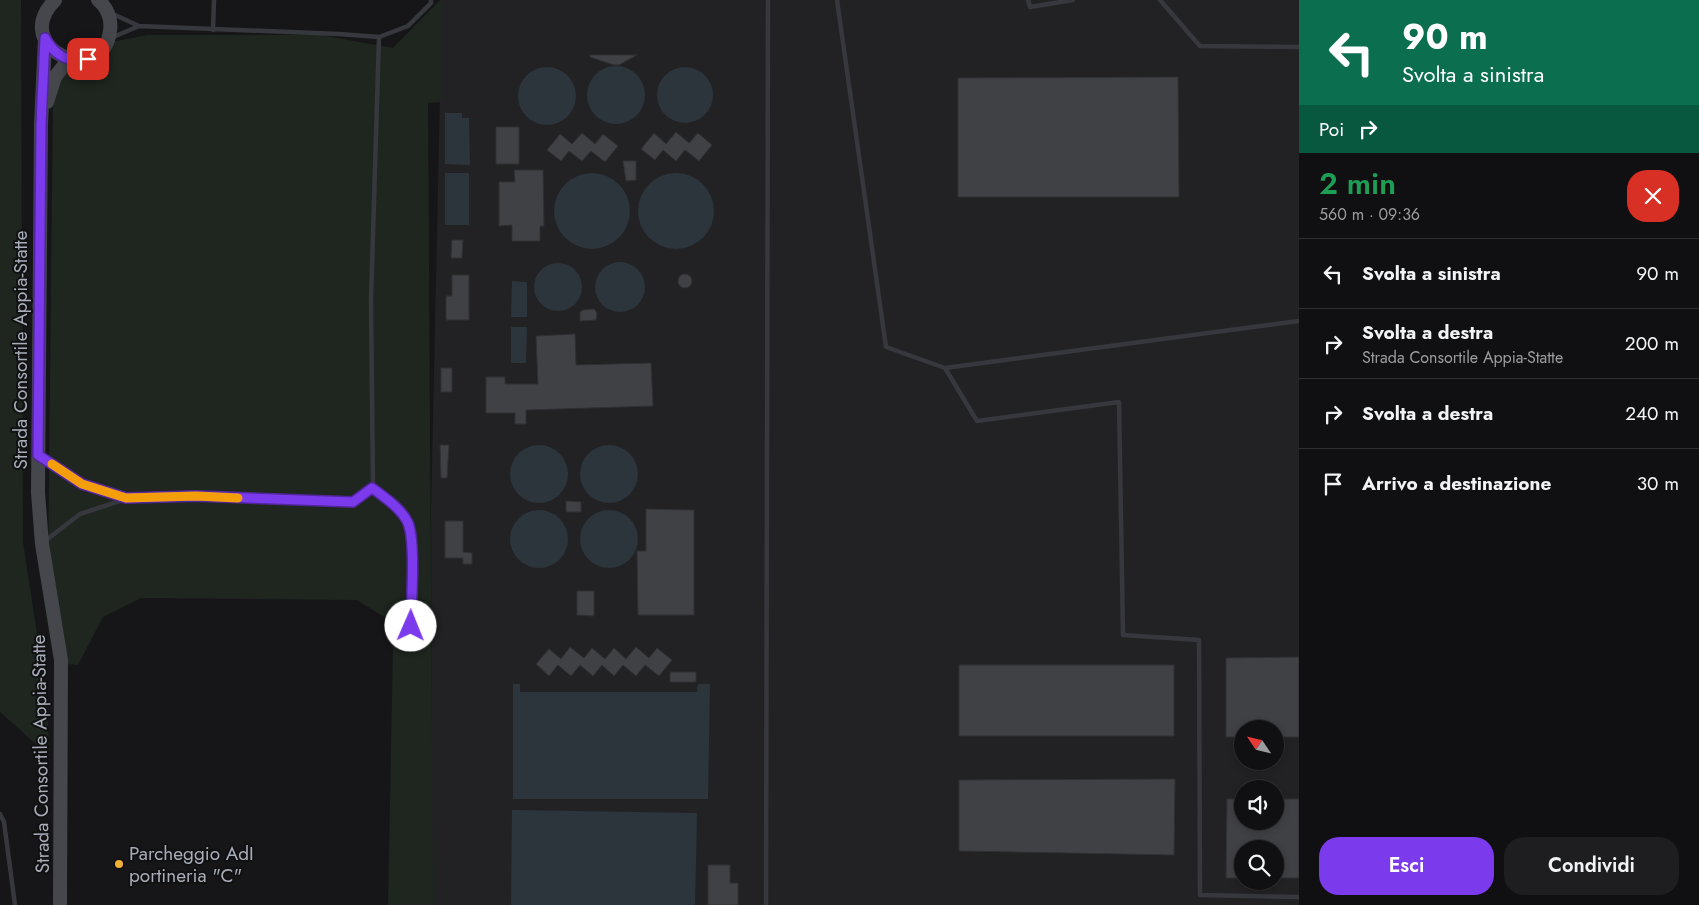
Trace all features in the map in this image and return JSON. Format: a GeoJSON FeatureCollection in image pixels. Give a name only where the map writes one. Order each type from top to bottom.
{"type":"FeatureCollection","features":[{"type":"Feature","properties":{"kind":"street"},"geometry":{"type":"LineString","coordinates":[[45,7],[55,0]]}},
{"type":"Feature","properties":{"kind":"street"},"geometry":{"type":"LineString","coordinates":[[45,38],[50,48],[68,60],[78,61],[96,54],[109,38],[110,20],[108,12],[98,0]]}},
{"type":"Feature","properties":{"kind":"street","name":"Strada Consortile Appia-Statte"},"geometry":{"type":"LineString","coordinates":[[45,7],[41,124],[38,455],[42,544],[61,660],[60,905]]}},
{"type":"Feature","properties":{"kind":"street","name":"Strada Consortile Appia-Statte"},"geometry":{"type":"LineString","coordinates":[[41,124],[55,77],[68,60]]}},
{"type":"Feature","properties":{"kind":"lane"},"geometry":{"type":"LineString","coordinates":[[213,30],[214,0]]}},
{"type":"Feature","properties":{"kind":"lane"},"geometry":{"type":"LineString","coordinates":[[108,12],[139,26],[379,37],[408,26],[431,3],[431,0]]}},
{"type":"Feature","properties":{"kind":"lane"},"geometry":{"type":"LineString","coordinates":[[766,905],[768,0]]}},
{"type":"Feature","properties":{"kind":"lane"},"geometry":{"type":"LineString","coordinates":[[837,0],[886,347],[945,368],[1299,321]]}},
{"type":"Feature","properties":{"kind":"lane"},"geometry":{"type":"LineString","coordinates":[[1028,0],[1030,7],[1073,0]]}},
{"type":"Feature","properties":{"kind":"lane"},"geometry":{"type":"LineString","coordinates":[[1160,0],[1200,46],[1299,47]]}},
{"type":"Feature","properties":{"kind":"lane"},"geometry":{"type":"LineString","coordinates":[[109,38],[139,26]]}},
{"type":"Feature","properties":{"kind":"lane"},"geometry":{"type":"LineString","coordinates":[[379,37],[371,300],[372,488],[396,508],[408,522],[412,547],[411,626]]}},
{"type":"Feature","properties":{"kind":"lane"},"geometry":{"type":"LineString","coordinates":[[945,368],[977,422],[1119,402],[1123,635],[1199,640],[1200,895],[1299,897]]}},
{"type":"Feature","properties":{"kind":"lane"},"geometry":{"type":"LineString","coordinates":[[38,455],[82,484],[126,498]]}},
{"type":"Feature","properties":{"kind":"lane"},"geometry":{"type":"LineString","coordinates":[[42,544],[80,514],[126,498],[196,496],[353,502],[372,488]]}},
{"type":"Feature","properties":{"kind":"lane"},"geometry":{"type":"LineString","coordinates":[[0,814],[4,822],[15,905]]}},
{"type":"Feature","properties":{"kind":"shaded area"},"geometry":{"type":"Polygon","coordinates":[[[0,0],[21,0],[23,542],[47,699],[49,756],[0,712],[0,0]]]}},
{"type":"Feature","properties":{"kind":"shaded area"},"geometry":{"type":"Polygon","coordinates":[[[442,0],[1299,0],[1299,905],[432,905],[431,511],[442,0]]]}},
{"type":"Feature","properties":{"kind":"shaded area"},"geometry":{"type":"Polygon","coordinates":[[[442,0],[442,102],[428,103],[433,905],[388,905],[393,646],[384,617],[357,600],[141,598],[103,617],[78,665],[67,664],[48,574],[53,95],[65,64],[86,47],[147,35],[321,35],[393,48],[442,0]]]}},
{"type":"Feature","properties":{"kind":"shaded area"},"geometry":{"type":"Polygon","coordinates":[[[616,66],[632,71],[640,79],[645,95],[640,111],[632,119],[616,124],[600,119],[592,111],[587,95],[592,79],[600,71],[616,66]]]}},
{"type":"Feature","properties":{"kind":"shaded area"},"geometry":{"type":"Polygon","coordinates":[[[547,67],[558,69],[571,80],[576,96],[574,107],[563,120],[547,125],[536,123],[523,112],[518,96],[520,85],[531,72],[547,67]]]}},
{"type":"Feature","properties":{"kind":"shaded area"},"geometry":{"type":"Polygon","coordinates":[[[679,67],[691,67],[701,71],[709,79],[713,95],[709,111],[701,119],[691,123],[679,123],[669,119],[661,111],[657,101],[657,89],[661,79],[669,71],[679,67]]]}},
{"type":"Feature","properties":{"kind":"shaded area"},"geometry":{"type":"Polygon","coordinates":[[[445,113],[462,113],[462,118],[469,118],[470,165],[445,164],[445,113]]]}},
{"type":"Feature","properties":{"kind":"shaded area"},"geometry":{"type":"Polygon","coordinates":[[[445,173],[469,173],[469,225],[445,225],[445,173]]]}},
{"type":"Feature","properties":{"kind":"shaded area"},"geometry":{"type":"Polygon","coordinates":[[[592,173],[606,176],[619,184],[627,197],[630,211],[627,225],[619,238],[606,246],[592,249],[578,246],[565,238],[557,225],[554,211],[557,197],[565,184],[578,176],[592,173]]]}},
{"type":"Feature","properties":{"kind":"shaded area"},"geometry":{"type":"Polygon","coordinates":[[[676,173],[690,176],[703,184],[711,197],[714,211],[711,225],[703,238],[690,246],[676,249],[662,246],[649,238],[641,225],[638,211],[641,197],[649,184],[662,176],[676,173]]]}},
{"type":"Feature","properties":{"kind":"shaded area"},"geometry":{"type":"Polygon","coordinates":[[[620,262],[638,269],[645,287],[638,305],[620,312],[602,305],[595,287],[602,269],[620,262]]]}},
{"type":"Feature","properties":{"kind":"shaded area"},"geometry":{"type":"Polygon","coordinates":[[[553,263],[563,263],[572,267],[578,273],[582,287],[578,301],[572,307],[563,311],[553,311],[544,307],[538,301],[534,292],[534,282],[538,273],[544,267],[553,263]]]}},
{"type":"Feature","properties":{"kind":"shaded area"},"geometry":{"type":"Polygon","coordinates":[[[512,281],[527,282],[527,317],[511,317],[512,281]]]}},
{"type":"Feature","properties":{"kind":"shaded area"},"geometry":{"type":"Polygon","coordinates":[[[511,327],[527,327],[526,363],[511,363],[511,327]]]}},
{"type":"Feature","properties":{"kind":"shaded area"},"geometry":{"type":"Polygon","coordinates":[[[539,445],[550,447],[563,458],[568,474],[566,485],[555,498],[539,503],[528,501],[515,490],[510,474],[512,463],[523,450],[539,445]]]}},
{"type":"Feature","properties":{"kind":"shaded area"},"geometry":{"type":"Polygon","coordinates":[[[609,445],[620,447],[633,458],[638,474],[636,485],[625,498],[609,503],[598,501],[585,490],[580,474],[582,463],[593,450],[609,445]]]}},
{"type":"Feature","properties":{"kind":"shaded area"},"geometry":{"type":"Polygon","coordinates":[[[539,510],[555,515],[563,523],[568,539],[563,555],[555,563],[539,568],[523,563],[515,555],[510,539],[515,523],[523,515],[539,510]]]}},
{"type":"Feature","properties":{"kind":"shaded area"},"geometry":{"type":"Polygon","coordinates":[[[609,510],[620,512],[633,523],[638,539],[636,550],[625,563],[609,568],[598,566],[585,555],[580,539],[582,528],[593,515],[609,510]]]}},
{"type":"Feature","properties":{"kind":"shaded area"},"geometry":{"type":"Polygon","coordinates":[[[513,684],[520,684],[520,692],[697,692],[698,684],[710,684],[708,799],[513,799],[513,684]]]}},
{"type":"Feature","properties":{"kind":"shaded area"},"geometry":{"type":"Polygon","coordinates":[[[512,810],[697,813],[695,905],[511,905],[512,810]]]}},
{"type":"Feature","properties":{"kind":"building"},"geometry":{"type":"Polygon","coordinates":[[[590,55],[637,55],[619,65],[614,65],[590,57],[590,55]]]}},
{"type":"Feature","properties":{"kind":"building"},"geometry":{"type":"Polygon","coordinates":[[[1178,77],[1179,197],[958,197],[958,78],[1178,77]]]}},
{"type":"Feature","properties":{"kind":"building"},"geometry":{"type":"Polygon","coordinates":[[[496,127],[519,127],[519,164],[496,164],[496,127]]]}},
{"type":"Feature","properties":{"kind":"building"},"geometry":{"type":"Polygon","coordinates":[[[676,132],[689,143],[698,133],[712,145],[699,161],[685,150],[676,161],[663,150],[655,160],[641,149],[654,133],[666,144],[676,132]]]}},
{"type":"Feature","properties":{"kind":"building"},"geometry":{"type":"Polygon","coordinates":[[[582,133],[595,144],[603,134],[618,146],[605,162],[591,151],[582,161],[569,151],[561,161],[547,150],[560,134],[572,144],[582,133]]]}},
{"type":"Feature","properties":{"kind":"building"},"geometry":{"type":"Polygon","coordinates":[[[623,161],[636,161],[636,180],[626,181],[623,161]]]}},
{"type":"Feature","properties":{"kind":"building"},"geometry":{"type":"Polygon","coordinates":[[[514,170],[543,170],[544,226],[540,226],[540,241],[512,241],[512,225],[499,226],[499,182],[515,182],[514,170]]]}},
{"type":"Feature","properties":{"kind":"building"},"geometry":{"type":"Polygon","coordinates":[[[452,240],[463,240],[462,258],[451,258],[452,240]]]}},
{"type":"Feature","properties":{"kind":"building"},"geometry":{"type":"Polygon","coordinates":[[[682,274],[688,274],[692,281],[688,288],[682,288],[678,284],[678,278],[682,274]]]}},
{"type":"Feature","properties":{"kind":"building"},"geometry":{"type":"Polygon","coordinates":[[[452,275],[469,275],[469,320],[446,320],[446,296],[452,296],[452,275]]]}},
{"type":"Feature","properties":{"kind":"building"},"geometry":{"type":"Polygon","coordinates":[[[594,309],[597,313],[596,320],[580,321],[580,312],[594,309]]]}},
{"type":"Feature","properties":{"kind":"building"},"geometry":{"type":"Polygon","coordinates":[[[575,334],[576,365],[651,363],[653,406],[526,410],[526,424],[515,424],[515,413],[486,413],[486,377],[505,377],[505,384],[538,384],[536,336],[575,334]]]}},
{"type":"Feature","properties":{"kind":"building"},"geometry":{"type":"Polygon","coordinates":[[[441,368],[452,368],[452,392],[441,392],[441,368]]]}},
{"type":"Feature","properties":{"kind":"building"},"geometry":{"type":"Polygon","coordinates":[[[440,445],[449,445],[447,478],[441,478],[440,445]]]}},
{"type":"Feature","properties":{"kind":"building"},"geometry":{"type":"Polygon","coordinates":[[[566,501],[581,502],[581,512],[566,512],[566,501]]]}},
{"type":"Feature","properties":{"kind":"building"},"geometry":{"type":"Polygon","coordinates":[[[646,509],[694,510],[694,615],[638,615],[637,551],[646,551],[646,509]]]}},
{"type":"Feature","properties":{"kind":"building"},"geometry":{"type":"Polygon","coordinates":[[[445,521],[463,521],[463,552],[472,553],[472,564],[463,564],[463,558],[445,558],[445,521]]]}},
{"type":"Feature","properties":{"kind":"building"},"geometry":{"type":"Polygon","coordinates":[[[577,591],[594,591],[594,616],[577,615],[577,591]]]}},
{"type":"Feature","properties":{"kind":"building"},"geometry":{"type":"Polygon","coordinates":[[[570,647],[584,658],[592,648],[605,659],[614,648],[626,659],[636,647],[649,658],[657,648],[672,660],[659,676],[645,665],[636,676],[623,665],[614,676],[602,665],[593,676],[580,665],[571,676],[558,665],[549,676],[536,664],[549,649],[561,659],[570,647]]]}},
{"type":"Feature","properties":{"kind":"building"},"geometry":{"type":"Polygon","coordinates":[[[1299,657],[1299,737],[1284,737],[1284,720],[1234,720],[1234,737],[1226,737],[1226,658],[1299,657]]]}},
{"type":"Feature","properties":{"kind":"building"},"geometry":{"type":"Polygon","coordinates":[[[959,665],[1174,665],[1174,736],[959,736],[959,665]]]}},
{"type":"Feature","properties":{"kind":"building"},"geometry":{"type":"Polygon","coordinates":[[[670,672],[696,672],[696,682],[670,682],[670,672]]]}},
{"type":"Feature","properties":{"kind":"building"},"geometry":{"type":"Polygon","coordinates":[[[1175,779],[1174,855],[959,851],[959,780],[1175,779]]]}},
{"type":"Feature","properties":{"kind":"building"},"geometry":{"type":"Polygon","coordinates":[[[1227,799],[1234,799],[1234,830],[1284,830],[1284,799],[1299,799],[1299,878],[1284,878],[1284,840],[1234,840],[1234,878],[1226,878],[1227,799]]]}},
{"type":"Feature","properties":{"kind":"building"},"geometry":{"type":"Polygon","coordinates":[[[708,865],[730,865],[730,883],[738,883],[738,905],[708,905],[708,865]]]}},
{"type":"Feature","properties":{"kind":"slow traffic"},"geometry":{"type":"LineString","coordinates":[[52,464],[82,484],[126,498],[196,496],[238,498]]}},
{"type":"Feature","properties":{"kind":"place","name":"Parcheggio AdI portineria \"C\""},"geometry":{"type":"Point","coordinates":[119,864]}},
{"type":"Feature","properties":{"kind":"route"},"geometry":{"type":"LineString","coordinates":[[88,59],[68,60],[50,48],[45,38],[41,124],[38,455],[82,484],[126,498],[196,496],[353,502],[372,488],[396,508],[408,522],[412,547],[411,626]]}}]}
